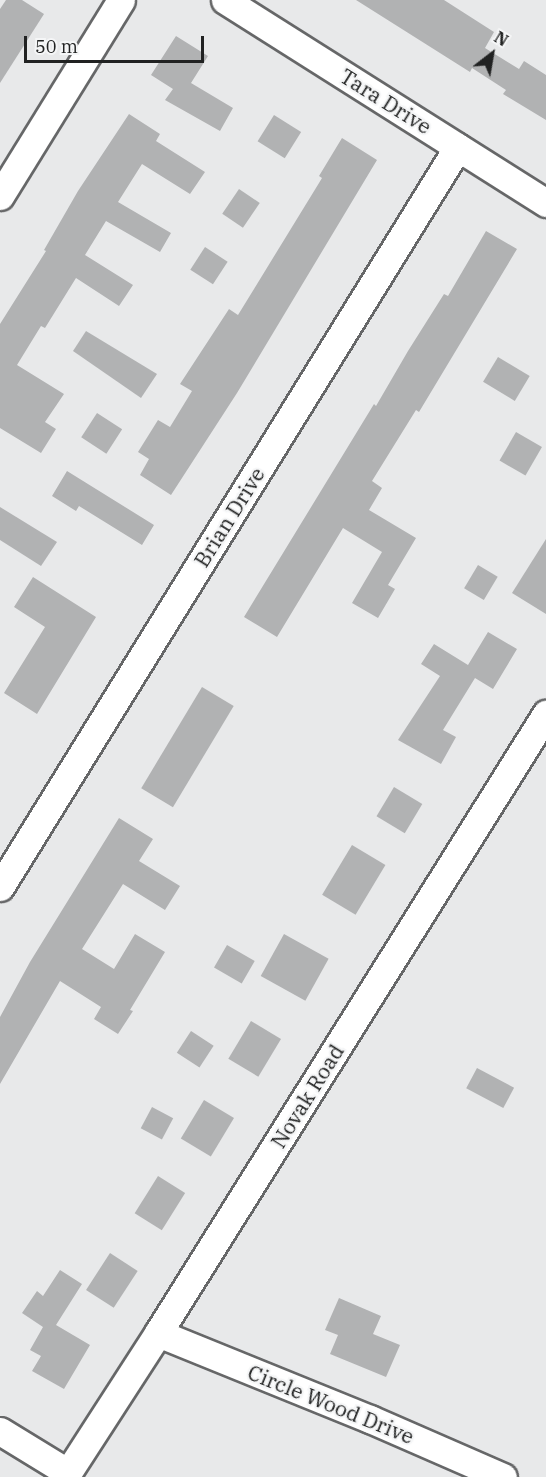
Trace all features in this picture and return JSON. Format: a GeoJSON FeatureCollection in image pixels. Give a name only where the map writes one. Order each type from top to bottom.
{"type":"FeatureCollection","features":[{"type":"Feature","properties":{"kind":"street"},"geometry":{"type":"LineString","coordinates":[[0,196],[121,0]]}},
{"type":"Feature","properties":{"kind":"street","name":"Tara Drive"},"geometry":{"type":"LineString","coordinates":[[225,0],[546,203]]}},
{"type":"Feature","properties":{"kind":"street","name":"Brian Drive"},"geometry":{"type":"LineString","coordinates":[[0,887],[458,147]]}},
{"type":"Feature","properties":{"kind":"street","name":"Novak Road"},"geometry":{"type":"LineString","coordinates":[[66,1475],[158,1333],[546,714]]}},
{"type":"Feature","properties":{"kind":"street","name":"Circle Wood Drive"},"geometry":{"type":"LineString","coordinates":[[158,1333],[370,1419],[504,1477]]}},
{"type":"Feature","properties":{"kind":"street"},"geometry":{"type":"LineString","coordinates":[[0,1431],[66,1475]]}},
{"type":"Feature","properties":{"kind":"building"},"geometry":{"type":"Polygon","coordinates":[[[6,0],[22,0],[44,14],[0,83],[0,9],[6,0]]]}},
{"type":"Feature","properties":{"kind":"building"},"geometry":{"type":"Polygon","coordinates":[[[356,0],[444,0],[494,32],[485,48],[519,69],[524,61],[546,75],[546,120],[503,94],[506,90],[472,68],[470,72],[356,0]]]}},
{"type":"Feature","properties":{"kind":"building"},"geometry":{"type":"Polygon","coordinates":[[[176,36],[208,56],[191,83],[233,108],[220,131],[165,100],[173,89],[151,75],[176,36]]]}},
{"type":"Feature","properties":{"kind":"building"},"geometry":{"type":"Polygon","coordinates":[[[129,114],[160,134],[156,141],[205,172],[190,194],[142,164],[118,202],[171,233],[160,252],[106,221],[85,255],[133,285],[119,306],[76,278],[45,328],[41,326],[17,365],[64,394],[45,422],[56,429],[41,453],[0,428],[0,324],[46,251],[44,250],[78,191],[129,114]]]}},
{"type":"Feature","properties":{"kind":"building"},"geometry":{"type":"Polygon","coordinates":[[[274,115],[301,132],[285,158],[258,141],[274,115]]]}},
{"type":"Feature","properties":{"kind":"building"},"geometry":{"type":"Polygon","coordinates":[[[342,138],[377,160],[237,393],[171,495],[140,475],[149,459],[138,452],[158,420],[170,427],[192,391],[180,384],[229,309],[238,315],[322,178],[319,176],[342,138]]]}},
{"type":"Feature","properties":{"kind":"building"},"geometry":{"type":"Polygon","coordinates":[[[239,189],[260,203],[243,228],[222,214],[239,189]]]}},
{"type":"Feature","properties":{"kind":"building"},"geometry":{"type":"Polygon","coordinates":[[[486,231],[517,249],[419,412],[416,410],[372,481],[382,488],[369,510],[416,538],[388,585],[395,589],[378,618],[352,603],[382,552],[343,528],[277,637],[244,617],[374,404],[376,406],[444,294],[448,296],[486,231]]]}},
{"type":"Feature","properties":{"kind":"building"},"geometry":{"type":"Polygon","coordinates":[[[205,247],[228,262],[213,284],[190,270],[205,247]]]}},
{"type":"Feature","properties":{"kind":"building"},"geometry":{"type":"Polygon","coordinates":[[[86,331],[157,374],[141,398],[73,351],[86,331]]]}},
{"type":"Feature","properties":{"kind":"building"},"geometry":{"type":"Polygon","coordinates":[[[498,357],[530,376],[515,401],[483,382],[498,357]]]}},
{"type":"Feature","properties":{"kind":"building"},"geometry":{"type":"Polygon","coordinates":[[[97,413],[122,429],[106,454],[81,437],[97,413]]]}},
{"type":"Feature","properties":{"kind":"building"},"geometry":{"type":"Polygon","coordinates":[[[516,432],[542,447],[525,476],[500,461],[516,432]]]}},
{"type":"Feature","properties":{"kind":"building"},"geometry":{"type":"Polygon","coordinates":[[[67,471],[154,525],[142,545],[79,506],[76,511],[52,496],[67,471]]]}},
{"type":"Feature","properties":{"kind":"building"},"geometry":{"type":"Polygon","coordinates":[[[0,507],[57,542],[41,566],[0,540],[0,507]]]}},
{"type":"Feature","properties":{"kind":"building"},"geometry":{"type":"Polygon","coordinates":[[[546,539],[546,614],[512,593],[546,539]]]}},
{"type":"Feature","properties":{"kind":"building"},"geometry":{"type":"Polygon","coordinates":[[[478,565],[498,577],[484,600],[464,588],[478,565]]]}},
{"type":"Feature","properties":{"kind":"building"},"geometry":{"type":"Polygon","coordinates":[[[33,577],[96,617],[37,714],[4,693],[45,627],[14,607],[33,577]]]}},
{"type":"Feature","properties":{"kind":"building"},"geometry":{"type":"Polygon","coordinates":[[[488,632],[517,649],[493,689],[475,678],[443,730],[456,737],[441,764],[398,740],[440,676],[421,664],[434,644],[468,665],[488,632]]]}},
{"type":"Feature","properties":{"kind":"building"},"geometry":{"type":"Polygon","coordinates":[[[202,687],[234,706],[173,807],[141,788],[202,687]]]}},
{"type":"Feature","properties":{"kind":"building"},"geometry":{"type":"Polygon","coordinates":[[[394,787],[422,804],[405,833],[376,816],[394,787]]]}},
{"type":"Feature","properties":{"kind":"building"},"geometry":{"type":"Polygon","coordinates":[[[119,818],[153,839],[139,861],[180,886],[165,910],[123,884],[82,949],[114,969],[135,934],[165,952],[118,1034],[94,1019],[101,1007],[60,981],[0,1084],[0,1017],[30,962],[119,818]]]}},
{"type":"Feature","properties":{"kind":"building"},"geometry":{"type":"Polygon","coordinates":[[[352,845],[385,865],[356,915],[322,895],[352,845]]]}},
{"type":"Feature","properties":{"kind":"building"},"geometry":{"type":"Polygon","coordinates":[[[284,934],[329,959],[305,1001],[261,976],[284,934]]]}},
{"type":"Feature","properties":{"kind":"building"},"geometry":{"type":"Polygon","coordinates":[[[227,945],[255,961],[242,984],[214,968],[227,945]]]}},
{"type":"Feature","properties":{"kind":"building"},"geometry":{"type":"Polygon","coordinates":[[[251,1021],[281,1039],[258,1077],[228,1059],[251,1021]]]}},
{"type":"Feature","properties":{"kind":"building"},"geometry":{"type":"Polygon","coordinates":[[[191,1031],[214,1046],[199,1068],[177,1053],[191,1031]]]}},
{"type":"Feature","properties":{"kind":"building"},"geometry":{"type":"Polygon","coordinates":[[[477,1068],[514,1088],[503,1108],[466,1088],[477,1068]]]}},
{"type":"Feature","properties":{"kind":"building"},"geometry":{"type":"Polygon","coordinates":[[[204,1100],[234,1118],[211,1157],[181,1139],[204,1100]]]}},
{"type":"Feature","properties":{"kind":"building"},"geometry":{"type":"Polygon","coordinates":[[[152,1107],[173,1118],[162,1139],[141,1128],[152,1107]]]}},
{"type":"Feature","properties":{"kind":"building"},"geometry":{"type":"Polygon","coordinates":[[[158,1176],[185,1193],[162,1230],[135,1213],[158,1176]]]}},
{"type":"Feature","properties":{"kind":"building"},"geometry":{"type":"Polygon","coordinates":[[[110,1253],[138,1271],[114,1308],[86,1290],[110,1253]]]}},
{"type":"Feature","properties":{"kind":"building"},"geometry":{"type":"Polygon","coordinates":[[[60,1270],[82,1284],[56,1325],[90,1345],[64,1389],[32,1371],[41,1356],[30,1350],[43,1327],[22,1313],[37,1291],[43,1296],[60,1270]]]}},
{"type":"Feature","properties":{"kind":"building"},"geometry":{"type":"Polygon","coordinates":[[[339,1298],[381,1316],[373,1334],[400,1345],[386,1377],[330,1354],[338,1335],[325,1330],[339,1298]]]}}]}
